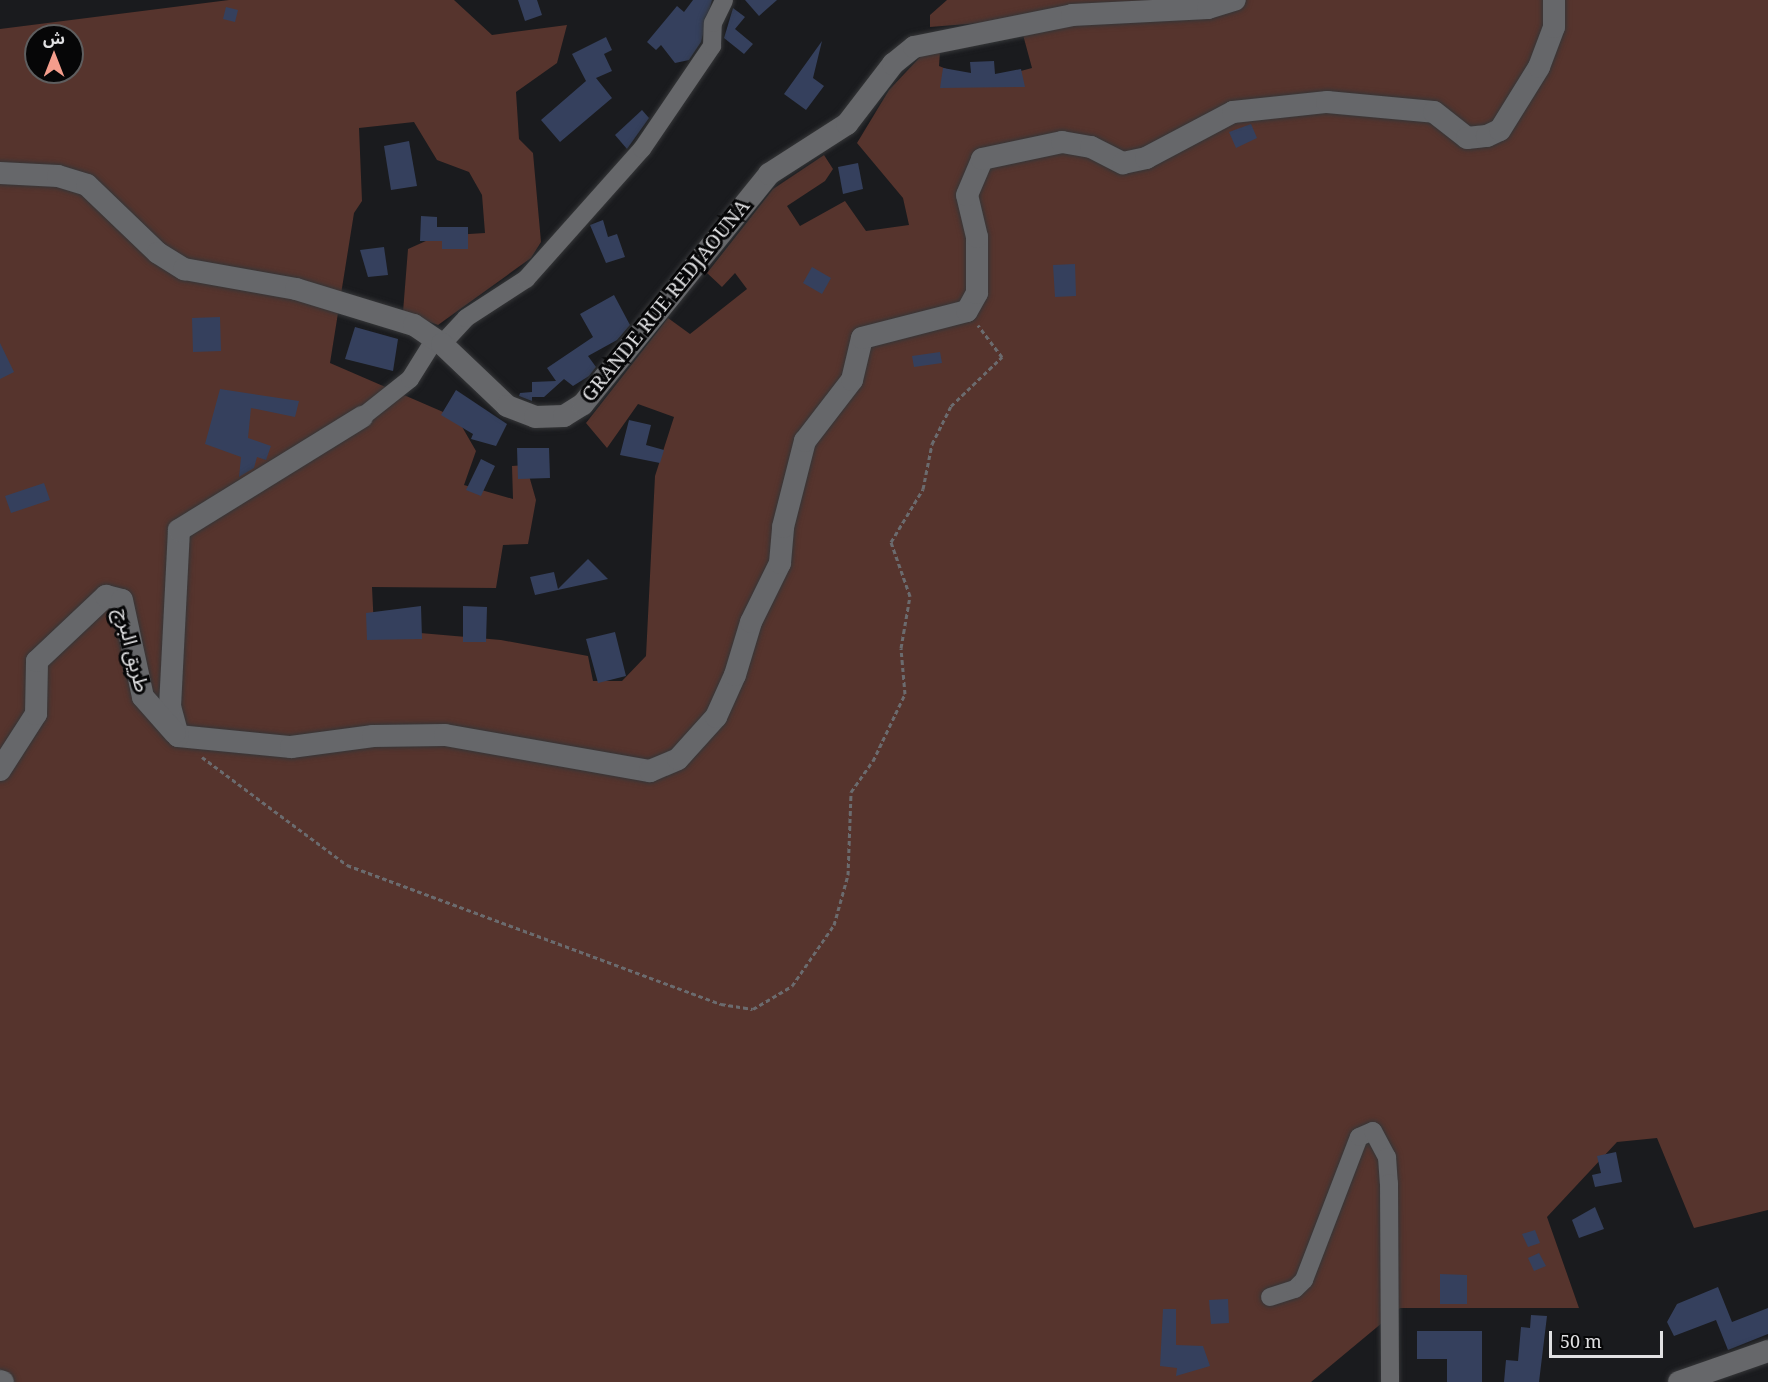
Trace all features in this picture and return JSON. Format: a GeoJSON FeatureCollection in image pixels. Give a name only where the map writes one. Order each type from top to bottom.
{"type":"FeatureCollection","features":[{"type":"Feature","properties":{"kind":"street"},"geometry":{"type":"LineString","coordinates":[[724,0],[713,23],[712,46],[642,149],[526,279],[466,318],[438,342],[410,379],[362,417],[179,530],[170,707],[178,736],[291,747],[373,736],[445,735],[650,771],[678,759],[716,717],[730,685],[751,622],[780,563],[783,527],[805,441],[852,380],[862,338],[967,311],[976,293],[977,237],[967,195],[982,159],[1062,142],[1091,147],[1123,163],[1146,158],[1233,112],[1327,102],[1434,112],[1467,138],[1487,136],[1500,129],[1539,67],[1554,27],[1554,0]]}},
{"type":"Feature","properties":{"kind":"street","name":"GRANDE RUE REDJAOUNA"},"geometry":{"type":"LineString","coordinates":[[0,173],[57,176],[87,185],[158,253],[184,269],[296,289],[414,326],[438,342],[507,406],[535,417],[564,416],[583,404],[769,174],[847,124],[893,64],[914,47],[1072,15],[1208,8],[1235,0]]}},
{"type":"Feature","properties":{"kind":"street","name":"طريق البرج"},"geometry":{"type":"LineString","coordinates":[[0,771],[36,714],[37,661],[106,596],[122,600],[143,697],[178,736]]}},
{"type":"Feature","properties":{"kind":"street"},"geometry":{"type":"LineString","coordinates":[[1270,1297],[1295,1289],[1304,1280],[1359,1137],[1373,1131],[1387,1157],[1390,1382]]}},
{"type":"Feature","properties":{"kind":"street"},"geometry":{"type":"LineString","coordinates":[[1679,1382],[1768,1351]]}},
{"type":"Feature","properties":{"kind":"shaded area"},"geometry":{"type":"Polygon","coordinates":[[[229,0],[454,0],[492,35],[567,25],[557,63],[516,92],[519,139],[533,153],[541,242],[531,258],[438,325],[403,312],[408,249],[437,236],[485,233],[482,195],[469,172],[437,160],[414,122],[359,128],[362,201],[354,213],[330,363],[457,418],[476,451],[464,485],[513,499],[512,466],[526,465],[536,500],[528,544],[503,545],[496,588],[372,587],[374,629],[501,640],[588,656],[593,681],[622,681],[646,656],[655,476],[674,417],[638,404],[607,448],[586,423],[668,318],[690,334],[747,289],[735,273],[722,287],[707,273],[773,189],[824,155],[833,169],[825,181],[787,206],[800,226],[845,201],[866,231],[909,225],[903,198],[857,143],[889,90],[922,55],[940,52],[939,66],[979,82],[1032,68],[1019,20],[930,27],[930,15],[947,0],[1768,0],[1768,1210],[1694,1228],[1657,1138],[1617,1142],[1547,1217],[1579,1308],[1400,1308],[1311,1382],[0,1382],[0,29],[24,26],[24,84],[84,84],[84,24],[39,24],[229,0]]]}},
{"type":"Feature","properties":{"kind":"building"},"geometry":{"type":"Polygon","coordinates":[[[518,0],[537,0],[542,15],[525,21],[518,0]]]}},
{"type":"Feature","properties":{"kind":"building"},"geometry":{"type":"Polygon","coordinates":[[[693,0],[712,0],[701,42],[689,60],[675,63],[661,45],[656,50],[647,42],[677,6],[684,12],[693,0]]]}},
{"type":"Feature","properties":{"kind":"building"},"geometry":{"type":"Polygon","coordinates":[[[745,0],[777,0],[759,16],[745,0]]]}},
{"type":"Feature","properties":{"kind":"building"},"geometry":{"type":"Polygon","coordinates":[[[226,7],[238,10],[235,22],[223,19],[226,7]]]}},
{"type":"Feature","properties":{"kind":"building"},"geometry":{"type":"Polygon","coordinates":[[[733,8],[745,17],[735,29],[753,44],[744,54],[724,38],[733,8]]]}},
{"type":"Feature","properties":{"kind":"building"},"geometry":{"type":"Polygon","coordinates":[[[606,37],[612,50],[604,54],[612,71],[596,78],[612,98],[560,142],[541,120],[586,81],[572,54],[606,37]]]}},
{"type":"Feature","properties":{"kind":"building"},"geometry":{"type":"Polygon","coordinates":[[[822,41],[813,78],[824,86],[806,110],[784,94],[822,41]]]}},
{"type":"Feature","properties":{"kind":"building"},"geometry":{"type":"Polygon","coordinates":[[[994,61],[995,74],[1021,69],[1025,87],[940,88],[943,68],[971,73],[970,62],[994,61]]]}},
{"type":"Feature","properties":{"kind":"building"},"geometry":{"type":"Polygon","coordinates":[[[642,110],[649,118],[627,149],[615,135],[642,110]]]}},
{"type":"Feature","properties":{"kind":"building"},"geometry":{"type":"Polygon","coordinates":[[[1251,124],[1257,138],[1236,148],[1229,132],[1251,124]]]}},
{"type":"Feature","properties":{"kind":"building"},"geometry":{"type":"Polygon","coordinates":[[[409,141],[417,186],[391,190],[384,146],[409,141]]]}},
{"type":"Feature","properties":{"kind":"building"},"geometry":{"type":"Polygon","coordinates":[[[858,163],[863,189],[843,194],[838,167],[858,163]]]}},
{"type":"Feature","properties":{"kind":"building"},"geometry":{"type":"Polygon","coordinates":[[[421,216],[437,217],[437,227],[468,227],[468,249],[442,249],[442,241],[420,241],[421,216]]]}},
{"type":"Feature","properties":{"kind":"building"},"geometry":{"type":"Polygon","coordinates":[[[603,220],[608,237],[617,234],[625,257],[606,263],[590,225],[603,220]]]}},
{"type":"Feature","properties":{"kind":"building"},"geometry":{"type":"Polygon","coordinates":[[[384,247],[388,275],[368,277],[360,250],[384,247]]]}},
{"type":"Feature","properties":{"kind":"building"},"geometry":{"type":"Polygon","coordinates":[[[1075,264],[1076,296],[1055,297],[1053,265],[1075,264]]]}},
{"type":"Feature","properties":{"kind":"building"},"geometry":{"type":"Polygon","coordinates":[[[812,267],[831,278],[822,294],[803,283],[812,267]]]}},
{"type":"Feature","properties":{"kind":"building"},"geometry":{"type":"Polygon","coordinates":[[[614,295],[630,325],[617,340],[588,356],[596,367],[589,376],[573,386],[564,379],[544,397],[532,397],[532,382],[556,381],[547,368],[593,337],[580,314],[614,295]]]}},
{"type":"Feature","properties":{"kind":"building"},"geometry":{"type":"Polygon","coordinates":[[[220,317],[221,351],[193,352],[192,318],[220,317]]]}},
{"type":"Feature","properties":{"kind":"building"},"geometry":{"type":"Polygon","coordinates":[[[355,327],[398,339],[393,371],[345,359],[355,327]]]}},
{"type":"Feature","properties":{"kind":"building"},"geometry":{"type":"Polygon","coordinates":[[[0,343],[14,372],[0,379],[0,343]]]}},
{"type":"Feature","properties":{"kind":"building"},"geometry":{"type":"Polygon","coordinates":[[[940,352],[942,363],[914,367],[912,356],[940,352]]]}},
{"type":"Feature","properties":{"kind":"building"},"geometry":{"type":"Polygon","coordinates":[[[220,389],[299,401],[295,417],[251,408],[248,438],[271,446],[266,460],[257,457],[254,468],[239,477],[241,457],[205,444],[220,389]]]}},
{"type":"Feature","properties":{"kind":"building"},"geometry":{"type":"Polygon","coordinates":[[[456,390],[507,424],[496,446],[471,439],[473,434],[441,415],[456,390]]]}},
{"type":"Feature","properties":{"kind":"building"},"geometry":{"type":"Polygon","coordinates":[[[532,392],[532,401],[519,396],[520,393],[532,392]]]}},
{"type":"Feature","properties":{"kind":"building"},"geometry":{"type":"Polygon","coordinates":[[[629,420],[651,425],[646,445],[664,450],[660,463],[620,455],[629,420]]]}},
{"type":"Feature","properties":{"kind":"building"},"geometry":{"type":"Polygon","coordinates":[[[517,448],[549,448],[550,478],[518,479],[517,448]]]}},
{"type":"Feature","properties":{"kind":"building"},"geometry":{"type":"Polygon","coordinates":[[[481,459],[495,466],[481,496],[466,490],[481,459]]]}},
{"type":"Feature","properties":{"kind":"building"},"geometry":{"type":"Polygon","coordinates":[[[44,483],[50,500],[11,513],[5,496],[44,483]]]}},
{"type":"Feature","properties":{"kind":"building"},"geometry":{"type":"Polygon","coordinates":[[[588,559],[608,579],[535,595],[530,577],[554,572],[558,589],[588,559]]]}},
{"type":"Feature","properties":{"kind":"building"},"geometry":{"type":"Polygon","coordinates":[[[421,606],[422,639],[367,640],[366,613],[421,606]]]}},
{"type":"Feature","properties":{"kind":"building"},"geometry":{"type":"Polygon","coordinates":[[[463,606],[487,607],[486,642],[463,642],[463,606]]]}},
{"type":"Feature","properties":{"kind":"building"},"geometry":{"type":"Polygon","coordinates":[[[615,632],[626,676],[598,683],[586,639],[615,632]]]}},
{"type":"Feature","properties":{"kind":"building"},"geometry":{"type":"Polygon","coordinates":[[[1616,1152],[1622,1182],[1595,1187],[1592,1175],[1601,1173],[1597,1156],[1616,1152]]]}},
{"type":"Feature","properties":{"kind":"building"},"geometry":{"type":"Polygon","coordinates":[[[1595,1207],[1604,1229],[1579,1238],[1572,1220],[1595,1207]]]}},
{"type":"Feature","properties":{"kind":"building"},"geometry":{"type":"Polygon","coordinates":[[[1535,1230],[1540,1243],[1528,1247],[1522,1234],[1535,1230]]]}},
{"type":"Feature","properties":{"kind":"building"},"geometry":{"type":"Polygon","coordinates":[[[1539,1253],[1546,1266],[1534,1271],[1528,1258],[1539,1253]]]}},
{"type":"Feature","properties":{"kind":"building"},"geometry":{"type":"Polygon","coordinates":[[[1440,1274],[1467,1275],[1467,1304],[1440,1304],[1440,1274]]]}},
{"type":"Feature","properties":{"kind":"building"},"geometry":{"type":"Polygon","coordinates":[[[1718,1287],[1732,1322],[1768,1308],[1768,1334],[1728,1350],[1716,1320],[1674,1336],[1667,1322],[1677,1304],[1718,1287]]]}},
{"type":"Feature","properties":{"kind":"building"},"geometry":{"type":"Polygon","coordinates":[[[1228,1299],[1229,1323],[1211,1324],[1209,1300],[1228,1299]]]}},
{"type":"Feature","properties":{"kind":"building"},"geometry":{"type":"Polygon","coordinates":[[[1163,1309],[1176,1309],[1176,1345],[1203,1346],[1210,1366],[1176,1376],[1177,1368],[1160,1366],[1163,1309]]]}},
{"type":"Feature","properties":{"kind":"building"},"geometry":{"type":"Polygon","coordinates":[[[1531,1315],[1547,1316],[1539,1382],[1504,1382],[1506,1360],[1518,1361],[1521,1327],[1530,1328],[1531,1315]]]}},
{"type":"Feature","properties":{"kind":"building"},"geometry":{"type":"Polygon","coordinates":[[[1417,1331],[1482,1331],[1482,1382],[1447,1382],[1447,1359],[1417,1359],[1417,1331]]]}}]}
